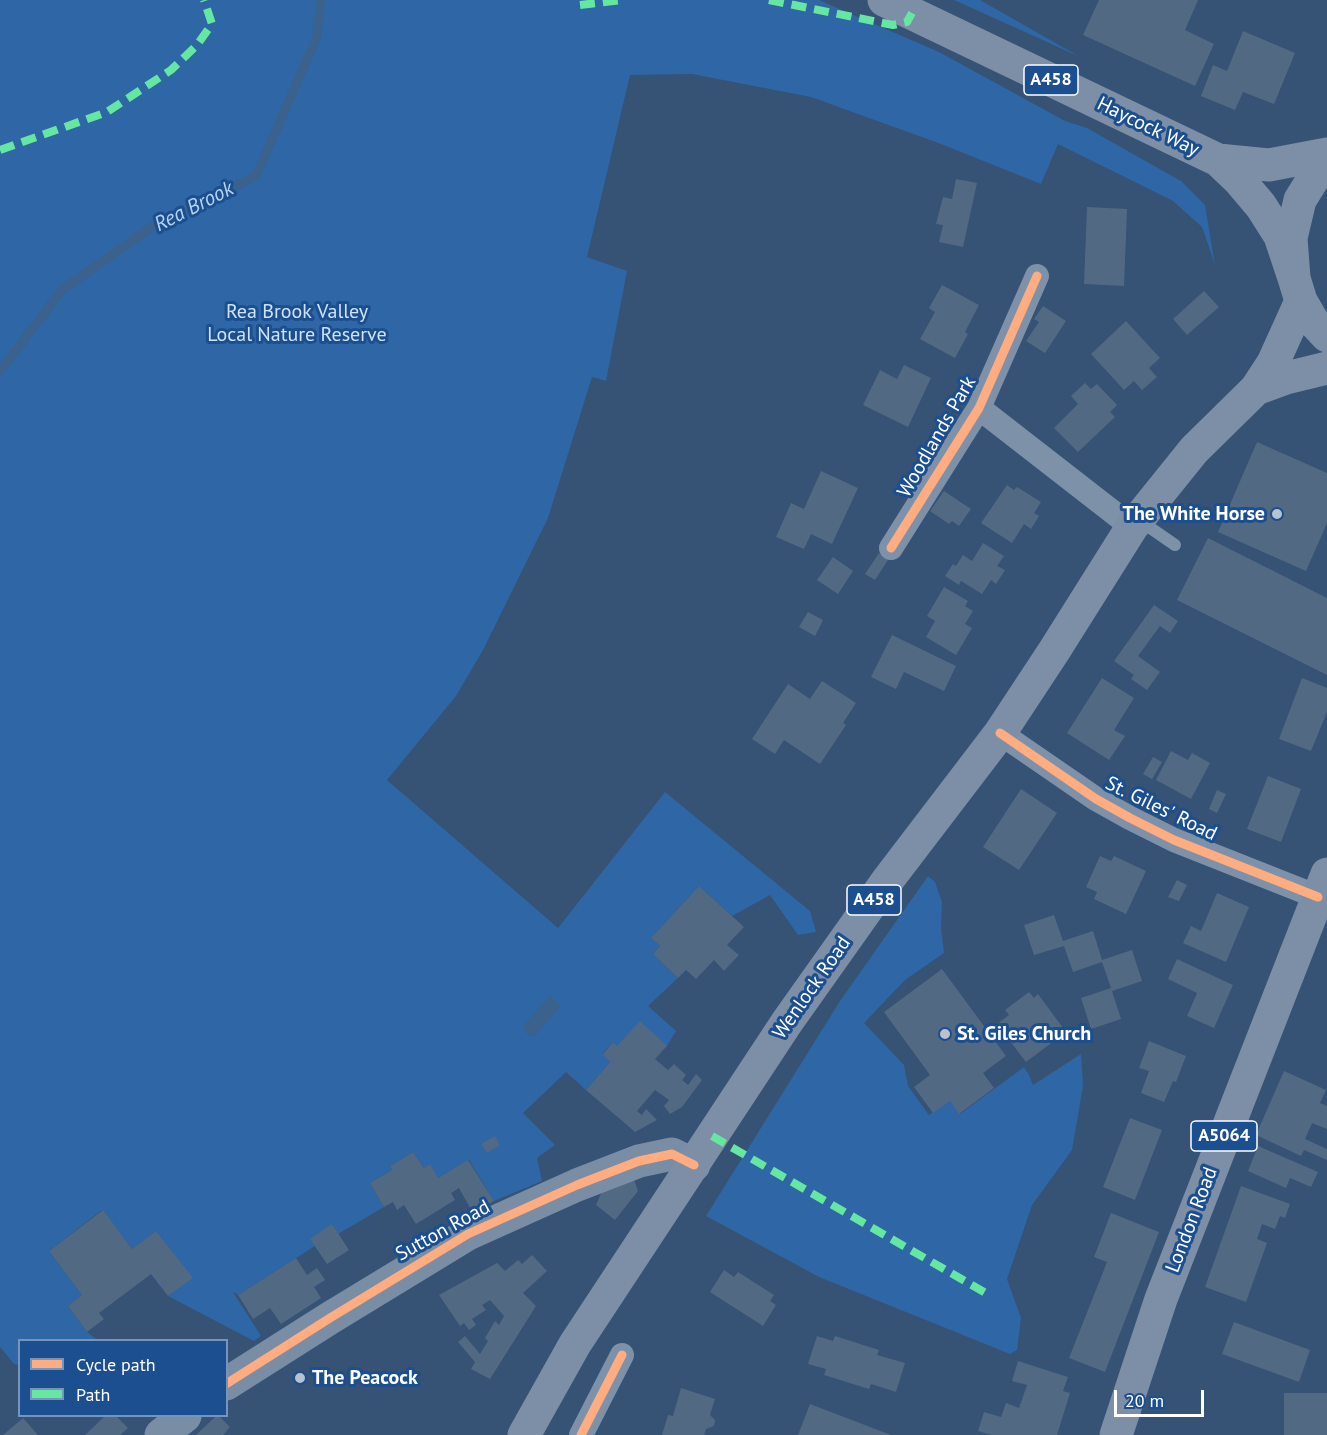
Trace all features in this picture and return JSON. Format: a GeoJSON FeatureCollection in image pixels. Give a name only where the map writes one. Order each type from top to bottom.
{"type":"FeatureCollection","features":[{"type":"Feature","properties":{"kind":"main road","name":"Haycock Way"},"geometry":{"type":"LineString","coordinates":[[884,0],[1218,160],[1261,206],[1280,236],[1298,289]]}},
{"type":"Feature","properties":{"kind":"main road","name":"Haycock Way"},"geometry":{"type":"LineString","coordinates":[[1218,160],[1269,165],[1327,154]]}},
{"type":"Feature","properties":{"kind":"main road","name":"A458"},"geometry":{"type":"LineString","coordinates":[[1327,159],[1300,200],[1291,238],[1298,289],[1312,320],[1327,336]]}},
{"type":"Feature","properties":{"kind":"main road","name":"Wenlock Road"},"geometry":{"type":"LineString","coordinates":[[524,1435],[575,1344],[816,980],[886,881],[1000,733],[1135,523],[1194,450],[1256,389],[1273,363],[1298,289]]}},
{"type":"Feature","properties":{"kind":"main road","name":"Wenlock Road"},"geometry":{"type":"LineString","coordinates":[[1256,389],[1292,376],[1327,368]]}},
{"type":"Feature","properties":{"kind":"main road","name":"London Road"},"geometry":{"type":"LineString","coordinates":[[1116,1435],[1161,1299],[1322,886]]}},
{"type":"Feature","properties":{"kind":"street","name":"Woodlands Park"},"geometry":{"type":"LineString","coordinates":[[891,548],[979,408],[1037,276]]}},
{"type":"Feature","properties":{"kind":"street","name":"Woodlands Park"},"geometry":{"type":"LineString","coordinates":[[979,408],[1135,523]]}},
{"type":"Feature","properties":{"kind":"street","name":"St. Giles' Road"},"geometry":{"type":"LineString","coordinates":[[1000,733],[1096,799],[1174,840],[1322,886]]}},
{"type":"Feature","properties":{"kind":"street","name":"Sutton Road"},"geometry":{"type":"LineString","coordinates":[[228,1383],[468,1234],[577,1185],[639,1161],[672,1154],[694,1165]]}},
{"type":"Feature","properties":{"kind":"street"},"geometry":{"type":"LineString","coordinates":[[581,1435],[622,1354]]}},
{"type":"Feature","properties":{"kind":"street"},"geometry":{"type":"LineString","coordinates":[[161,1435],[184,1417]]}},
{"type":"Feature","properties":{"kind":"lane"},"geometry":{"type":"LineString","coordinates":[[1135,523],[1175,545]]}},
{"type":"Feature","properties":{"kind":"green space","name":"Rea Brook Valley Local Nature Reserve"},"geometry":{"type":"Polygon","coordinates":[[[0,0],[819,0],[939,52],[1065,121],[1087,128],[1181,181],[1205,205],[1215,265],[1202,227],[1173,201],[1058,144],[1041,184],[941,144],[811,97],[692,74],[630,75],[587,257],[627,271],[606,381],[592,377],[548,518],[483,650],[456,696],[387,780],[558,928],[665,792],[810,911],[816,932],[798,935],[770,895],[732,916],[699,886],[651,938],[660,946],[653,954],[678,978],[648,1006],[676,1031],[667,1046],[617,1046],[613,1042],[603,1053],[610,1062],[586,1090],[566,1072],[523,1113],[555,1145],[537,1158],[542,1181],[494,1201],[469,1160],[438,1178],[430,1165],[424,1168],[413,1152],[390,1166],[392,1170],[370,1183],[384,1207],[338,1234],[332,1225],[311,1239],[315,1246],[238,1295],[233,1292],[261,1336],[254,1341],[168,1296],[192,1278],[156,1231],[132,1249],[102,1210],[49,1251],[82,1295],[68,1306],[87,1332],[96,1339],[18,1339],[18,1365],[14,1364],[0,1347],[0,0]]]}},
{"type":"Feature","properties":{"kind":"green space"},"geometry":{"type":"Polygon","coordinates":[[[954,0],[980,0],[1080,57],[954,0]]]}},
{"type":"Feature","properties":{"kind":"green space"},"geometry":{"type":"Polygon","coordinates":[[[928,876],[935,882],[942,902],[941,928],[944,953],[905,980],[864,1023],[904,1065],[908,1086],[929,1115],[950,1101],[960,1114],[1024,1067],[1033,1085],[1081,1054],[1083,1086],[1072,1150],[1032,1205],[1007,1279],[1021,1318],[1017,1350],[1010,1354],[819,1277],[706,1216],[840,1001],[928,876]]]}},
{"type":"Feature","properties":{"kind":"shaded area"},"geometry":{"type":"Polygon","coordinates":[[[550,996],[561,1006],[536,1035],[529,1036],[524,1030],[524,1025],[550,996]]]}},
{"type":"Feature","properties":{"kind":"building"},"geometry":{"type":"Polygon","coordinates":[[[1099,0],[1198,0],[1185,30],[1214,44],[1195,86],[1083,35],[1099,0]]]}},
{"type":"Feature","properties":{"kind":"building"},"geometry":{"type":"Polygon","coordinates":[[[1243,31],[1295,53],[1274,104],[1243,92],[1235,110],[1201,96],[1213,65],[1227,71],[1243,31]]]}},
{"type":"Feature","properties":{"kind":"building"},"geometry":{"type":"Polygon","coordinates":[[[956,179],[977,183],[963,247],[939,242],[943,225],[936,224],[943,197],[952,199],[956,179]]]}},
{"type":"Feature","properties":{"kind":"building"},"geometry":{"type":"Polygon","coordinates":[[[1087,207],[1127,209],[1124,286],[1084,284],[1087,207]]]}},
{"type":"Feature","properties":{"kind":"building"},"geometry":{"type":"Polygon","coordinates":[[[942,285],[979,305],[965,332],[968,334],[955,358],[920,339],[935,312],[929,308],[942,285]]]}},
{"type":"Feature","properties":{"kind":"building"},"geometry":{"type":"Polygon","coordinates":[[[1204,291],[1219,307],[1187,335],[1173,319],[1204,291]]]}},
{"type":"Feature","properties":{"kind":"building"},"geometry":{"type":"Polygon","coordinates":[[[1043,306],[1066,321],[1045,353],[1026,341],[1039,322],[1034,319],[1043,306]]]}},
{"type":"Feature","properties":{"kind":"building"},"geometry":{"type":"Polygon","coordinates":[[[1126,321],[1160,358],[1149,368],[1157,377],[1142,390],[1134,381],[1124,390],[1091,354],[1126,321]]]}},
{"type":"Feature","properties":{"kind":"building"},"geometry":{"type":"Polygon","coordinates":[[[904,365],[931,378],[908,427],[863,405],[880,370],[897,379],[904,365]]]}},
{"type":"Feature","properties":{"kind":"building"},"geometry":{"type":"Polygon","coordinates":[[[1085,383],[1091,389],[1097,384],[1117,405],[1110,412],[1115,417],[1078,452],[1054,428],[1078,404],[1071,396],[1085,383]]]}},
{"type":"Feature","properties":{"kind":"building","name":"The White Horse"},"geometry":{"type":"Polygon","coordinates":[[[1257,442],[1327,473],[1327,523],[1306,571],[1218,532],[1257,442]]]}},
{"type":"Feature","properties":{"kind":"building"},"geometry":{"type":"Polygon","coordinates":[[[821,471],[858,488],[832,544],[811,534],[804,549],[776,537],[791,503],[804,509],[821,471]]]}},
{"type":"Feature","properties":{"kind":"building"},"geometry":{"type":"Polygon","coordinates":[[[1007,485],[1014,490],[1017,487],[1041,502],[1034,513],[1039,516],[1031,529],[1024,524],[1012,543],[981,523],[1007,485]]]}},
{"type":"Feature","properties":{"kind":"building"},"geometry":{"type":"Polygon","coordinates":[[[944,491],[971,509],[959,526],[952,521],[949,524],[930,511],[944,491]]]}},
{"type":"Feature","properties":{"kind":"building"},"geometry":{"type":"Polygon","coordinates":[[[1208,538],[1327,598],[1327,675],[1177,600],[1208,538]]]}},
{"type":"Feature","properties":{"kind":"building"},"geometry":{"type":"Polygon","coordinates":[[[983,543],[1004,556],[997,566],[1005,570],[996,584],[991,580],[982,594],[961,581],[959,585],[945,576],[953,564],[956,566],[963,555],[972,561],[983,543]]]}},
{"type":"Feature","properties":{"kind":"building"},"geometry":{"type":"Polygon","coordinates":[[[879,553],[888,560],[875,580],[865,574],[879,553]]]}},
{"type":"Feature","properties":{"kind":"building"},"geometry":{"type":"Polygon","coordinates":[[[833,557],[853,571],[838,594],[817,580],[833,557]]]}},
{"type":"Feature","properties":{"kind":"building"},"geometry":{"type":"Polygon","coordinates":[[[944,587],[968,601],[965,606],[973,611],[965,624],[972,628],[956,655],[926,637],[935,621],[927,616],[944,587]]]}},
{"type":"Feature","properties":{"kind":"building"},"geometry":{"type":"Polygon","coordinates":[[[1154,605],[1178,621],[1170,633],[1160,626],[1138,656],[1160,672],[1147,690],[1131,679],[1134,675],[1114,661],[1154,605]]]}},
{"type":"Feature","properties":{"kind":"building"},"geometry":{"type":"Polygon","coordinates":[[[808,612],[823,620],[815,636],[799,627],[808,612]]]}},
{"type":"Feature","properties":{"kind":"building"},"geometry":{"type":"Polygon","coordinates":[[[892,635],[956,666],[944,691],[904,672],[896,689],[871,677],[892,635]]]}},
{"type":"Feature","properties":{"kind":"building"},"geometry":{"type":"Polygon","coordinates":[[[1102,678],[1134,698],[1114,730],[1125,736],[1109,760],[1067,733],[1102,678]]]}},
{"type":"Feature","properties":{"kind":"building"},"geometry":{"type":"Polygon","coordinates":[[[1302,678],[1327,688],[1327,712],[1311,751],[1279,739],[1302,678]]]}},
{"type":"Feature","properties":{"kind":"building"},"geometry":{"type":"Polygon","coordinates":[[[822,681],[856,703],[843,723],[846,725],[820,764],[784,740],[775,754],[752,739],[788,684],[810,699],[822,681]]]}},
{"type":"Feature","properties":{"kind":"building"},"geometry":{"type":"Polygon","coordinates":[[[1171,751],[1188,760],[1192,753],[1210,763],[1191,799],[1156,780],[1171,751]]]}},
{"type":"Feature","properties":{"kind":"building"},"geometry":{"type":"Polygon","coordinates":[[[1153,757],[1162,762],[1152,779],[1143,774],[1153,757]]]}},
{"type":"Feature","properties":{"kind":"building"},"geometry":{"type":"Polygon","coordinates":[[[1268,776],[1301,789],[1281,842],[1247,829],[1268,776]]]}},
{"type":"Feature","properties":{"kind":"building"},"geometry":{"type":"Polygon","coordinates":[[[1021,789],[1057,813],[1019,870],[983,847],[1021,789]]]}},
{"type":"Feature","properties":{"kind":"building"},"geometry":{"type":"Polygon","coordinates":[[[1217,790],[1226,794],[1217,813],[1209,809],[1217,790]]]}},
{"type":"Feature","properties":{"kind":"building"},"geometry":{"type":"Polygon","coordinates":[[[1100,856],[1111,861],[1114,856],[1146,871],[1126,914],[1094,899],[1097,892],[1086,887],[1100,856]]]}},
{"type":"Feature","properties":{"kind":"building"},"geometry":{"type":"Polygon","coordinates":[[[1177,880],[1187,885],[1179,901],[1168,897],[1177,880]]]}},
{"type":"Feature","properties":{"kind":"building"},"geometry":{"type":"Polygon","coordinates":[[[699,886],[744,927],[727,945],[739,955],[724,971],[714,960],[696,979],[686,970],[678,978],[653,954],[660,946],[651,938],[699,886]]]}},
{"type":"Feature","properties":{"kind":"building"},"geometry":{"type":"Polygon","coordinates":[[[1217,893],[1249,907],[1226,962],[1183,943],[1191,926],[1201,931],[1217,893]]]}},
{"type":"Feature","properties":{"kind":"building"},"geometry":{"type":"Polygon","coordinates":[[[1054,915],[1063,941],[1093,931],[1102,960],[1132,950],[1142,981],[1112,991],[1121,1019],[1091,1029],[1081,998],[1111,988],[1102,962],[1073,972],[1064,946],[1034,955],[1024,925],[1054,915]]]}},
{"type":"Feature","properties":{"kind":"building"},"geometry":{"type":"Polygon","coordinates":[[[1177,959],[1233,985],[1214,1028],[1187,1016],[1197,993],[1168,979],[1177,959]]]}},
{"type":"Feature","properties":{"kind":"building","name":"St. Giles Church"},"geometry":{"type":"Polygon","coordinates":[[[942,969],[1006,1056],[983,1073],[994,1088],[959,1114],[950,1101],[933,1113],[914,1087],[930,1075],[884,1012],[942,969]]]}},
{"type":"Feature","properties":{"kind":"building"},"geometry":{"type":"Polygon","coordinates":[[[1029,992],[1034,998],[1038,994],[1066,1032],[1026,1062],[997,1024],[1009,1015],[1005,1010],[1029,992]]]}},
{"type":"Feature","properties":{"kind":"building"},"geometry":{"type":"Polygon","coordinates":[[[640,1021],[667,1046],[655,1059],[668,1070],[674,1064],[686,1075],[682,1080],[688,1085],[696,1074],[702,1080],[682,1107],[670,1114],[664,1106],[669,1100],[655,1090],[637,1111],[642,1115],[646,1109],[657,1120],[635,1132],[586,1090],[610,1062],[603,1054],[613,1042],[617,1046],[640,1021]]]}},
{"type":"Feature","properties":{"kind":"building"},"geometry":{"type":"Polygon","coordinates":[[[1149,1041],[1186,1056],[1176,1082],[1173,1081],[1164,1102],[1141,1093],[1149,1071],[1139,1068],[1149,1041]]]}},
{"type":"Feature","properties":{"kind":"building"},"geometry":{"type":"Polygon","coordinates":[[[1284,1071],[1326,1090],[1320,1103],[1327,1106],[1327,1129],[1312,1123],[1305,1139],[1327,1149],[1327,1160],[1304,1150],[1301,1156],[1256,1135],[1284,1071]]]}},
{"type":"Feature","properties":{"kind":"building"},"geometry":{"type":"Polygon","coordinates":[[[1130,1118],[1162,1130],[1135,1200],[1103,1187],[1130,1118]]]}},
{"type":"Feature","properties":{"kind":"building"},"geometry":{"type":"Polygon","coordinates":[[[495,1136],[500,1145],[487,1153],[481,1144],[495,1136]]]}},
{"type":"Feature","properties":{"kind":"building"},"geometry":{"type":"Polygon","coordinates":[[[1258,1146],[1318,1172],[1311,1187],[1290,1178],[1286,1188],[1248,1171],[1258,1146]]]}},
{"type":"Feature","properties":{"kind":"building"},"geometry":{"type":"Polygon","coordinates":[[[413,1152],[424,1168],[430,1164],[438,1178],[468,1160],[494,1201],[473,1213],[459,1188],[451,1193],[455,1200],[416,1224],[404,1205],[397,1210],[393,1202],[384,1207],[370,1183],[392,1170],[390,1166],[413,1152]]]}},
{"type":"Feature","properties":{"kind":"building"},"geometry":{"type":"Polygon","coordinates":[[[633,1177],[638,1191],[615,1220],[596,1205],[604,1187],[633,1177]]]}},
{"type":"Feature","properties":{"kind":"building"},"geometry":{"type":"Polygon","coordinates":[[[1241,1186],[1290,1204],[1285,1218],[1280,1216],[1275,1229],[1262,1224],[1257,1239],[1267,1243],[1246,1302],[1205,1287],[1241,1186]]]}},
{"type":"Feature","properties":{"kind":"building"},"geometry":{"type":"Polygon","coordinates":[[[103,1210],[132,1249],[156,1231],[193,1278],[168,1296],[151,1274],[99,1313],[104,1319],[87,1332],[68,1306],[82,1295],[49,1251],[103,1210]]]}},
{"type":"Feature","properties":{"kind":"building"},"geometry":{"type":"Polygon","coordinates":[[[1111,1213],[1159,1232],[1105,1372],[1069,1358],[1107,1262],[1094,1257],[1111,1213]]]}},
{"type":"Feature","properties":{"kind":"building"},"geometry":{"type":"Polygon","coordinates":[[[332,1224],[349,1250],[327,1264],[310,1239],[332,1224]]]}},
{"type":"Feature","properties":{"kind":"building"},"geometry":{"type":"Polygon","coordinates":[[[532,1255],[547,1271],[523,1293],[536,1306],[490,1379],[471,1369],[475,1362],[458,1342],[465,1336],[480,1354],[488,1341],[485,1338],[495,1321],[499,1325],[504,1316],[490,1300],[482,1305],[486,1310],[472,1319],[476,1325],[469,1330],[464,1323],[460,1326],[439,1295],[497,1263],[505,1271],[518,1260],[522,1264],[532,1255]]]}},
{"type":"Feature","properties":{"kind":"building"},"geometry":{"type":"Polygon","coordinates":[[[296,1258],[307,1275],[317,1268],[325,1280],[314,1287],[321,1298],[281,1324],[270,1308],[253,1319],[238,1295],[296,1258]]]}},
{"type":"Feature","properties":{"kind":"building"},"geometry":{"type":"Polygon","coordinates":[[[724,1270],[734,1277],[738,1272],[774,1295],[770,1301],[776,1305],[763,1326],[710,1292],[724,1270]]]}},
{"type":"Feature","properties":{"kind":"building"},"geometry":{"type":"Polygon","coordinates":[[[1234,1322],[1310,1350],[1299,1382],[1222,1354],[1234,1322]]]}},
{"type":"Feature","properties":{"kind":"building"},"geometry":{"type":"Polygon","coordinates":[[[817,1336],[833,1341],[835,1336],[879,1350],[877,1355],[905,1363],[896,1392],[871,1384],[869,1389],[824,1375],[826,1369],[808,1364],[817,1336]]]}},
{"type":"Feature","properties":{"kind":"building"},"geometry":{"type":"Polygon","coordinates":[[[1018,1361],[1068,1377],[1063,1391],[1070,1393],[1057,1435],[992,1435],[978,1431],[984,1412],[1001,1417],[1006,1403],[1019,1408],[1027,1385],[1012,1381],[1018,1361]]]}},
{"type":"Feature","properties":{"kind":"building"},"geometry":{"type":"Polygon","coordinates":[[[681,1388],[715,1399],[710,1415],[715,1420],[714,1426],[706,1429],[704,1435],[662,1435],[668,1415],[673,1416],[681,1388]]]}},
{"type":"Feature","properties":{"kind":"building"},"geometry":{"type":"Polygon","coordinates":[[[1284,1393],[1327,1393],[1327,1435],[1284,1435],[1284,1393]]]}},
{"type":"Feature","properties":{"kind":"building"},"geometry":{"type":"Polygon","coordinates":[[[810,1404],[891,1435],[798,1435],[810,1404]]]}},
{"type":"Feature","properties":{"kind":"building"},"geometry":{"type":"Polygon","coordinates":[[[104,1417],[117,1417],[128,1428],[120,1435],[85,1435],[104,1417]]]}},
{"type":"Feature","properties":{"kind":"building"},"geometry":{"type":"Polygon","coordinates":[[[215,1417],[220,1417],[230,1427],[223,1435],[196,1435],[215,1417]]]}},
{"type":"Feature","properties":{"kind":"building"},"geometry":{"type":"Polygon","coordinates":[[[23,1418],[38,1435],[3,1435],[23,1418]]]}},
{"type":"Feature","properties":{"kind":"waterway","name":"Rea Brook"},"geometry":{"type":"LineString","coordinates":[[0,371],[62,290],[153,226],[256,176],[316,39],[321,0]]}},
{"type":"Feature","properties":{"kind":"marked path"},"geometry":{"type":"LineString","coordinates":[[0,150],[107,112],[171,70],[197,45],[212,24],[204,0]]}},
{"type":"Feature","properties":{"kind":"marked path"},"geometry":{"type":"LineString","coordinates":[[580,5],[623,0]]}},
{"type":"Feature","properties":{"kind":"marked path"},"geometry":{"type":"LineString","coordinates":[[769,0],[893,25],[907,22],[912,13]]}},
{"type":"Feature","properties":{"kind":"marked path"},"geometry":{"type":"LineString","coordinates":[[712,1136],[991,1296]]}},
{"type":"Feature","properties":{"kind":"cycle path"},"geometry":{"type":"LineString","coordinates":[[891,548],[979,408],[1037,276]]}},
{"type":"Feature","properties":{"kind":"cycle path"},"geometry":{"type":"LineString","coordinates":[[1000,733],[1096,799],[1130,818],[1174,840],[1318,897]]}},
{"type":"Feature","properties":{"kind":"cycle path"},"geometry":{"type":"LineString","coordinates":[[228,1383],[468,1234],[577,1185],[639,1161],[672,1154],[694,1165]]}},
{"type":"Feature","properties":{"kind":"cycle path"},"geometry":{"type":"LineString","coordinates":[[581,1435],[622,1355]]}},
{"type":"Feature","properties":{"kind":"place","name":"The White Horse"},"geometry":{"type":"Point","coordinates":[1277,514]}},
{"type":"Feature","properties":{"kind":"place","name":"St. Giles Church"},"geometry":{"type":"Point","coordinates":[945,1034]}},
{"type":"Feature","properties":{"kind":"place","name":"The Peacock"},"geometry":{"type":"Point","coordinates":[300,1378]}}]}
